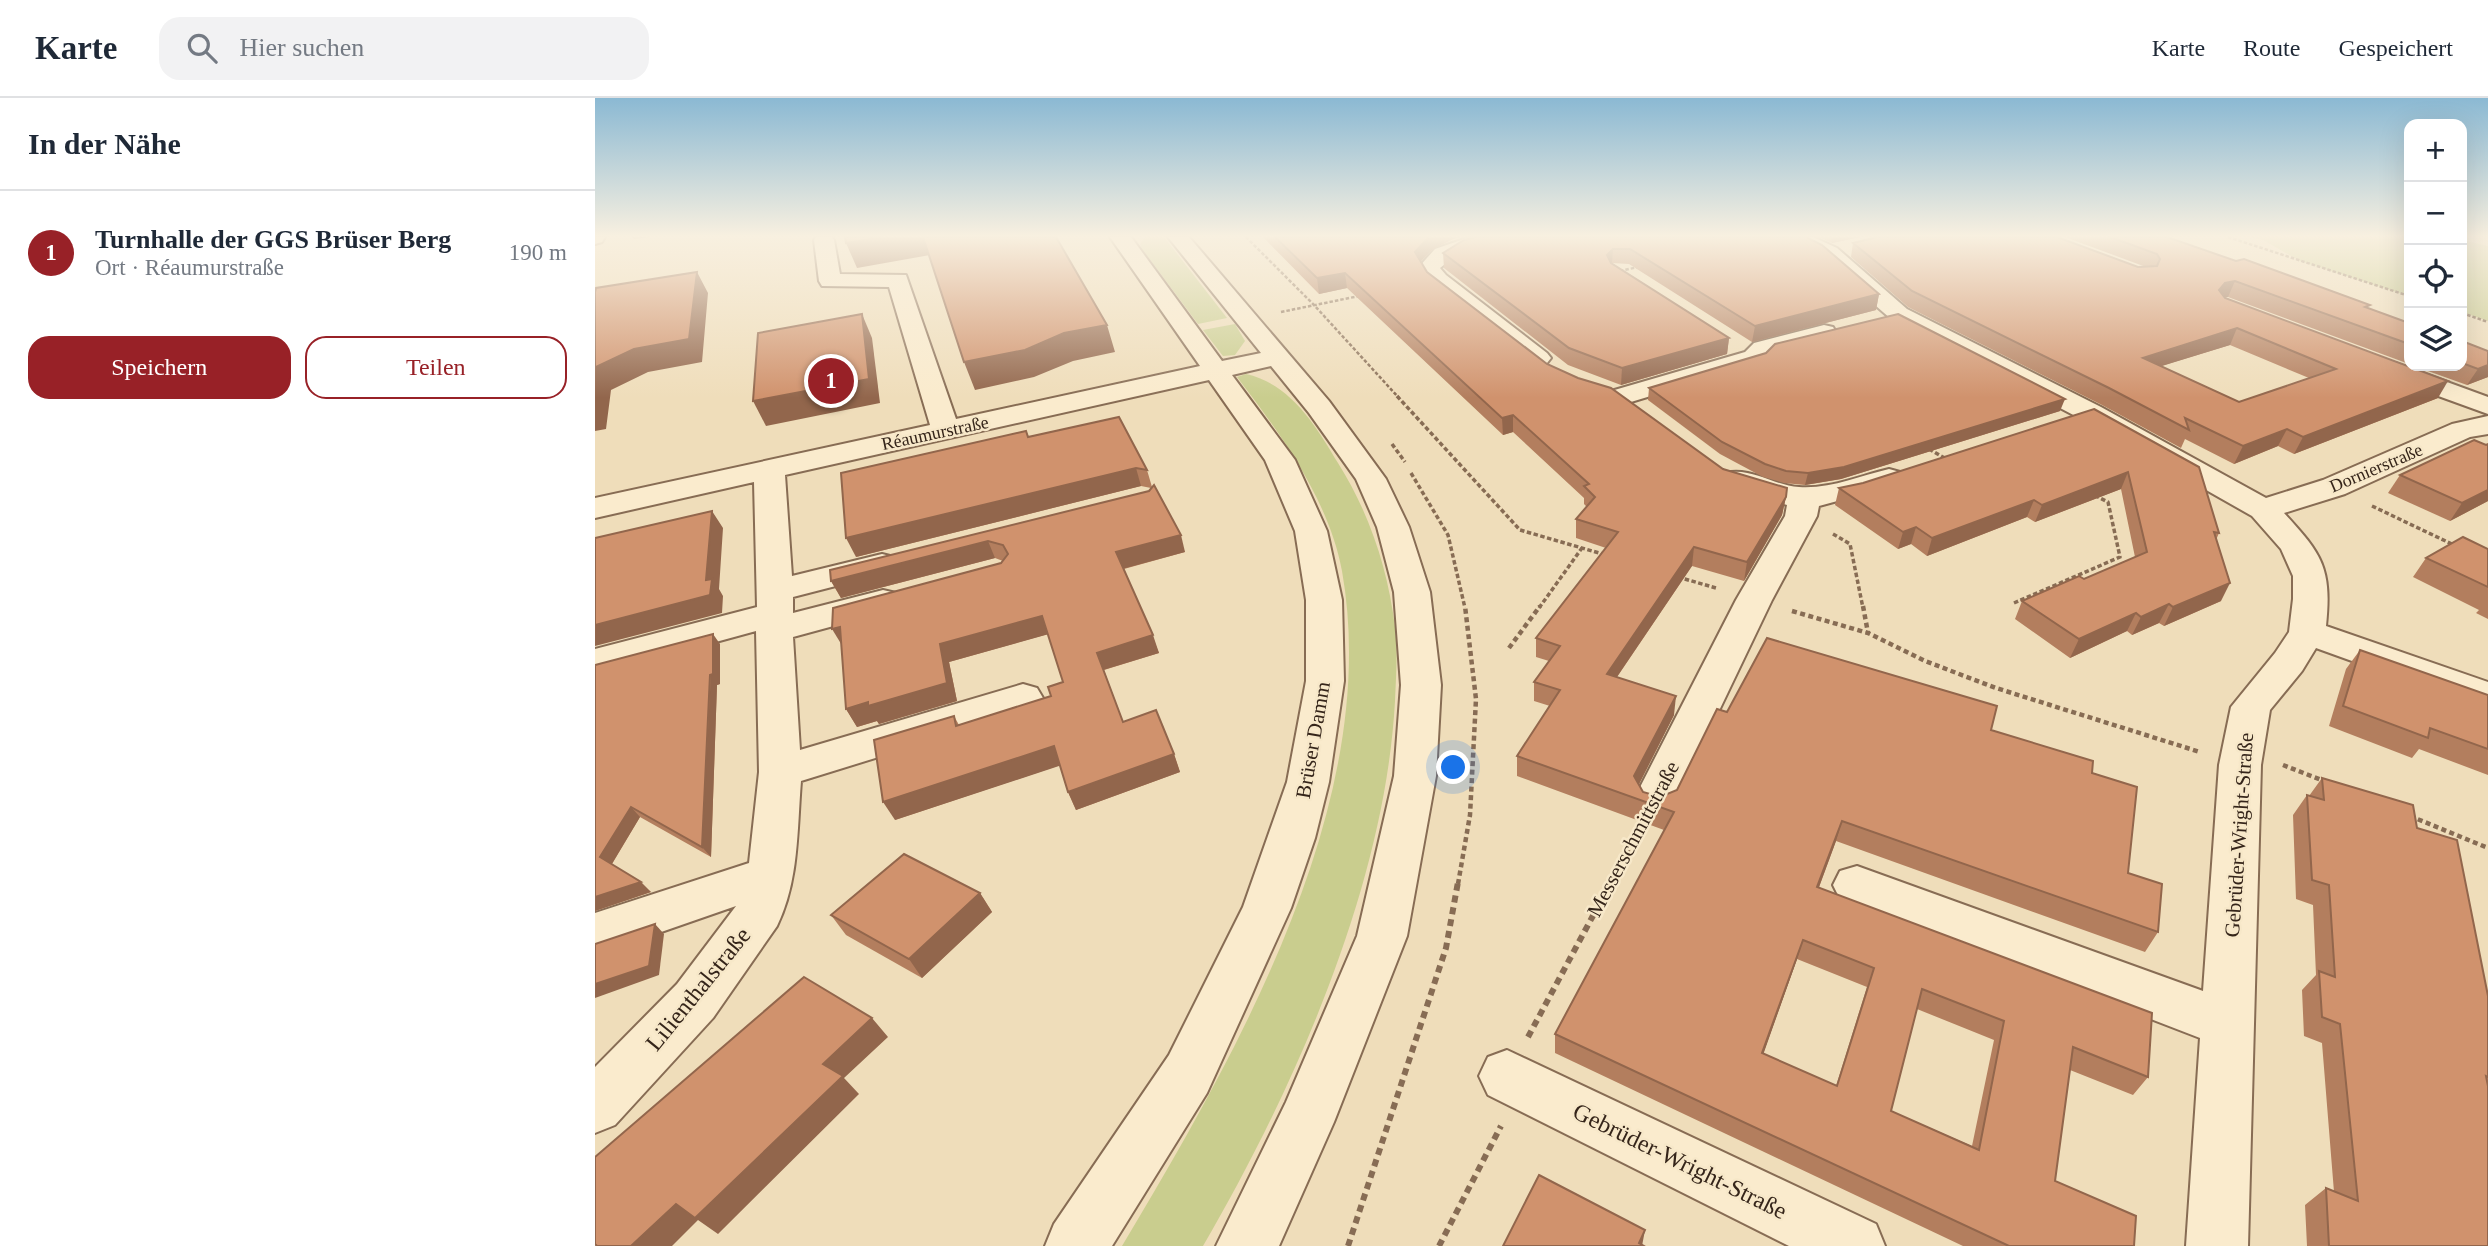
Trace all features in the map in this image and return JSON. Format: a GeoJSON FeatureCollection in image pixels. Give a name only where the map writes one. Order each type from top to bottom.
{"type":"FeatureCollection","features":[{"type":"Feature","properties":{"kind":"street"},"geometry":{"type":"LineString","coordinates":[[901,291],[946,431]]}},
{"type":"Feature","properties":{"kind":"street","name":"Brüser Damm"},"geometry":{"type":"LineString","coordinates":[[1076,1246],[1188,1074],[1267,908],[1292,838],[1308,782],[1325,681],[1324,600],[1311,531],[1280,460],[1158,291]]}},
{"type":"Feature","properties":{"kind":"street"},"geometry":{"type":"LineString","coordinates":[[1232,291],[1277,335],[1319,407],[1371,480],[1393,527],[1412,593],[1421,685],[1415,776],[1382,936],[1307,1122],[1247,1246]]}},
{"type":"Feature","properties":{"kind":"street"},"geometry":{"type":"LineString","coordinates":[[1452,291],[1558,373]]}},
{"type":"Feature","properties":{"kind":"street","name":"Gebrüder-Wright-Straße"},"geometry":{"type":"LineString","coordinates":[[1870,291],[1874,320],[2091,413],[2263,509],[2296,546],[2310,576],[2312,599],[2307,632],[2289,662],[2251,707],[2242,758],[2217,1246]]}},
{"type":"Feature","properties":{"kind":"street"},"geometry":{"type":"LineString","coordinates":[[1644,414],[1610,394],[1754,357],[1763,348],[1874,320]]}},
{"type":"Feature","properties":{"kind":"street","name":"Réaumurstraße"},"geometry":{"type":"LineString","coordinates":[[595,508],[1214,370],[1277,335]]}},
{"type":"Feature","properties":{"kind":"street"},"geometry":{"type":"LineString","coordinates":[[1731,343],[1754,357]]}},
{"type":"Feature","properties":{"kind":"street"},"geometry":{"type":"LineString","coordinates":[[2371,361],[2488,407]]}},
{"type":"Feature","properties":{"kind":"street"},"geometry":{"type":"LineString","coordinates":[[2052,426],[2091,413]]}},
{"type":"Feature","properties":{"kind":"street","name":"Dornierstraße"},"geometry":{"type":"LineString","coordinates":[[2263,509],[2334,487],[2462,430],[2488,425]]}},
{"type":"Feature","properties":{"kind":"street"},"geometry":{"type":"LineString","coordinates":[[1711,463],[1733,479],[1775,493],[1803,507],[1847,491],[1935,452]]}},
{"type":"Feature","properties":{"kind":"street","name":"Lilienthalstraße"},"geometry":{"type":"LineString","coordinates":[[595,1106],[695,1002],[760,912],[771,875],[780,772],[769,469]]}},
{"type":"Feature","properties":{"kind":"street","name":"Messerschmittstraße"},"geometry":{"type":"LineString","coordinates":[[1657,797],[1803,507]]}},
{"type":"Feature","properties":{"kind":"street"},"geometry":{"type":"LineString","coordinates":[[595,662],[775,612],[906,558]]}},
{"type":"Feature","properties":{"kind":"street"},"geometry":{"type":"LineString","coordinates":[[775,612],[915,592]]}},
{"type":"Feature","properties":{"kind":"street"},"geometry":{"type":"LineString","coordinates":[[2307,632],[2488,696]]}},
{"type":"Feature","properties":{"kind":"street"},"geometry":{"type":"LineString","coordinates":[[780,772],[1023,698]]}},
{"type":"Feature","properties":{"kind":"street"},"geometry":{"type":"LineString","coordinates":[[595,934],[771,875]]}},
{"type":"Feature","properties":{"kind":"street"},"geometry":{"type":"LineString","coordinates":[[1857,886],[2227,1024]]}},
{"type":"Feature","properties":{"kind":"street","name":"Gebrüder-Wright-Straße"},"geometry":{"type":"LineString","coordinates":[[1507,1076],[1854,1246]]}},
{"type":"Feature","properties":{"kind":"path"},"geometry":{"type":"LineString","coordinates":[[1300,291],[1520,530],[1607,555]]}},
{"type":"Feature","properties":{"kind":"path"},"geometry":{"type":"LineString","coordinates":[[1277,335],[1314,305],[1364,295]]}},
{"type":"Feature","properties":{"kind":"path"},"geometry":{"type":"LineString","coordinates":[[2467,315],[2488,322]]}},
{"type":"Feature","properties":{"kind":"path"},"geometry":{"type":"LineString","coordinates":[[2334,487],[2464,550]]}},
{"type":"Feature","properties":{"kind":"path"},"geometry":{"type":"LineString","coordinates":[[2014,603],[2120,557],[2108,502],[2096,496]]}},
{"type":"Feature","properties":{"kind":"path"},"geometry":{"type":"LineString","coordinates":[[1803,507],[1850,544],[1868,633]]}},
{"type":"Feature","properties":{"kind":"path"},"geometry":{"type":"LineString","coordinates":[[1509,648],[1582,548]]}},
{"type":"Feature","properties":{"kind":"path"},"geometry":{"type":"LineString","coordinates":[[1671,574],[1868,633],[1925,661],[1996,688],[2333,785]]}},
{"type":"Feature","properties":{"kind":"path","name":"Messerschmittstraße"},"geometry":{"type":"LineString","coordinates":[[1507,1076],[1657,797]]}},
{"type":"Feature","properties":{"kind":"path"},"geometry":{"type":"LineString","coordinates":[[2397,811],[2488,848]]}},
{"type":"Feature","properties":{"kind":"path"},"geometry":{"type":"LineString","coordinates":[[1439,1246],[1509,1110],[1507,1076]]}},
{"type":"Feature","properties":{"kind":"green space"},"geometry":{"type":"Polygon","coordinates":[[[1173,291],[1206,291],[1227,318],[1198,324],[1173,291]]]}},
{"type":"Feature","properties":{"kind":"green space"},"geometry":{"type":"Polygon","coordinates":[[[2467,291],[2488,291],[2488,321],[2467,314],[2467,291]]]}},
{"type":"Feature","properties":{"kind":"green space"},"geometry":{"type":"Polygon","coordinates":[[[1235,324],[1245,341],[1235,355],[1223,356],[1203,330],[1235,324]]]}},
{"type":"Feature","properties":{"kind":"green space"},"geometry":{"type":"Polygon","coordinates":[[[1246,374],[1276,387],[1301,408],[1349,482],[1376,542],[1392,605],[1397,664],[1388,771],[1374,842],[1330,983],[1302,1053],[1270,1120],[1203,1246],[1122,1246],[1166,1172],[1253,1009],[1290,923],[1320,835],[1341,747],[1349,658],[1342,571],[1336,545],[1301,468],[1237,377],[1246,374]]]}},
{"type":"Feature","properties":{"kind":"building"},"geometry":{"type":"Polygon","coordinates":[[[695,291],[689,339],[634,349],[596,367],[595,374],[595,292],[695,291]]]}},
{"type":"Feature","properties":{"kind":"building"},"geometry":{"type":"Polygon","coordinates":[[[941,291],[1087,291],[1107,325],[1064,333],[1025,350],[964,362],[941,291]]]}},
{"type":"Feature","properties":{"kind":"building"},"geometry":{"type":"Polygon","coordinates":[[[1364,291],[1451,291],[1547,364],[1578,378],[1611,388],[1723,469],[1787,488],[1786,497],[1747,562],[1694,547],[1607,674],[1676,696],[1634,776],[1643,792],[1660,797],[1677,790],[1717,709],[1727,712],[1767,638],[1997,706],[1991,730],[2093,761],[2092,773],[2137,787],[2128,873],[2162,884],[2158,932],[1842,821],[1817,887],[2152,1013],[2148,1077],[2073,1047],[2055,1181],[2136,1216],[2134,1246],[2009,1246],[1555,1034],[1674,812],[1517,756],[1560,690],[1534,682],[1560,646],[1536,638],[1618,532],[1576,519],[1595,497],[1584,486],[1589,484],[1513,415],[1502,418],[1364,291]],[[1803,940],[1762,1053],[1837,1086],[1874,968],[1803,940]],[[1922,989],[1891,1111],[1979,1150],[2004,1021],[1922,989]]]}},
{"type":"Feature","properties":{"kind":"building"},"geometry":{"type":"Polygon","coordinates":[[[1493,291],[1654,291],[1729,338],[1622,368],[1569,348],[1493,291]]]}},
{"type":"Feature","properties":{"kind":"building"},"geometry":{"type":"Polygon","coordinates":[[[1697,291],[1875,291],[1879,294],[1755,326],[1697,291]]]}},
{"type":"Feature","properties":{"kind":"building"},"geometry":{"type":"Polygon","coordinates":[[[1911,291],[2219,291],[2225,298],[2404,365],[2404,371],[2421,371],[2448,381],[2303,437],[2287,429],[2243,446],[2185,418],[2189,430],[1911,291]],[[2237,328],[2143,358],[2239,402],[2336,369],[2237,328]]]}},
{"type":"Feature","properties":{"kind":"building"},"geometry":{"type":"Polygon","coordinates":[[[2261,291],[2330,291],[2370,305],[2365,307],[2404,321],[2404,342],[2261,291]]]}},
{"type":"Feature","properties":{"kind":"building"},"geometry":{"type":"Polygon","coordinates":[[[862,314],[869,379],[753,401],[758,333],[862,314]]]}},
{"type":"Feature","properties":{"kind":"building"},"geometry":{"type":"Polygon","coordinates":[[[1898,314],[2065,399],[1844,467],[1808,473],[1786,471],[1765,464],[1722,442],[1649,388],[1766,353],[1775,344],[1898,314]]]}},
{"type":"Feature","properties":{"kind":"building"},"geometry":{"type":"Polygon","coordinates":[[[2467,343],[2488,351],[2488,365],[2478,369],[2467,365],[2467,343]]]}},
{"type":"Feature","properties":{"kind":"building"},"geometry":{"type":"Polygon","coordinates":[[[2094,409],[2199,467],[2219,533],[2214,532],[2230,583],[2173,607],[2169,604],[2141,617],[2136,613],[2079,639],[2022,601],[2079,576],[2084,579],[2147,552],[2128,472],[2042,505],[2034,500],[1932,538],[1916,527],[1903,532],[1839,488],[1863,483],[2094,409]]]}},
{"type":"Feature","properties":{"kind":"building"},"geometry":{"type":"Polygon","coordinates":[[[1119,417],[1147,470],[1136,468],[846,538],[841,473],[1026,431],[1028,437],[1119,417]]]}},
{"type":"Feature","properties":{"kind":"building"},"geometry":{"type":"Polygon","coordinates":[[[2474,440],[2488,444],[2488,490],[2462,503],[2400,475],[2474,440]]]}},
{"type":"Feature","properties":{"kind":"building"},"geometry":{"type":"Polygon","coordinates":[[[1154,485],[1181,535],[1116,552],[1153,635],[1097,653],[1123,722],[1156,710],[1174,754],[1068,792],[1054,746],[883,802],[874,740],[954,716],[956,726],[1051,696],[1048,687],[1063,682],[1042,616],[940,644],[947,683],[868,706],[868,702],[846,709],[840,627],[832,629],[833,608],[1001,563],[1008,554],[1003,545],[988,541],[831,581],[830,570],[1149,491],[1154,485]]]}},
{"type":"Feature","properties":{"kind":"building"},"geometry":{"type":"Polygon","coordinates":[[[712,511],[706,580],[712,579],[710,595],[595,625],[595,538],[712,511]]]}},
{"type":"Feature","properties":{"kind":"building"},"geometry":{"type":"Polygon","coordinates":[[[2463,537],[2488,549],[2488,587],[2426,558],[2463,537]]]}},
{"type":"Feature","properties":{"kind":"building"},"geometry":{"type":"Polygon","coordinates":[[[713,634],[702,847],[631,807],[600,857],[641,882],[595,897],[595,665],[713,634]]]}},
{"type":"Feature","properties":{"kind":"building"},"geometry":{"type":"Polygon","coordinates":[[[2360,650],[2488,695],[2488,749],[2430,728],[2428,738],[2343,706],[2360,650]]]}},
{"type":"Feature","properties":{"kind":"building"},"geometry":{"type":"Polygon","coordinates":[[[2322,778],[2413,805],[2417,828],[2457,840],[2488,996],[2488,1246],[2329,1246],[2326,1188],[2358,1201],[2340,1024],[2322,1017],[2319,971],[2335,977],[2329,885],[2312,880],[2307,795],[2324,800],[2322,778]]]}},
{"type":"Feature","properties":{"kind":"building"},"geometry":{"type":"Polygon","coordinates":[[[904,854],[980,893],[909,959],[831,915],[904,854]]]}},
{"type":"Feature","properties":{"kind":"building"},"geometry":{"type":"Polygon","coordinates":[[[655,924],[649,966],[595,984],[595,944],[655,924]]]}},
{"type":"Feature","properties":{"kind":"building"},"geometry":{"type":"Polygon","coordinates":[[[804,977],[872,1018],[823,1064],[843,1076],[695,1218],[676,1204],[631,1246],[597,1246],[595,1157],[804,977]]]}},
{"type":"Feature","properties":{"kind":"building"},"geometry":{"type":"Polygon","coordinates":[[[1539,1175],[1645,1230],[1639,1243],[1644,1246],[1503,1246],[1539,1175]]]}},
{"type":"Feature","properties":{"kind":"place","name":"Turnhalle der GGS Brüser Berg"},"geometry":{"type":"Point","coordinates":[831,381]}}]}
